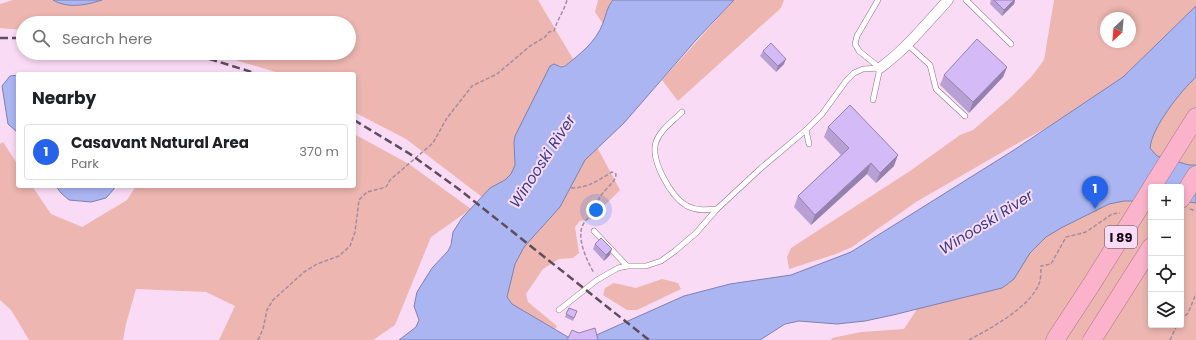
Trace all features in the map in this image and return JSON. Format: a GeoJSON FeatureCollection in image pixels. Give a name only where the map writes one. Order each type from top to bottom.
{"type":"FeatureCollection","features":[{"type":"Feature","properties":{"kind":"highway","name":"I 89"},"geometry":{"type":"LineString","coordinates":[[1154,184],[1196,117]]}},
{"type":"Feature","properties":{"kind":"highway"},"geometry":{"type":"LineString","coordinates":[[1184,194],[1196,175]]}},
{"type":"Feature","properties":{"kind":"highway","name":"I 89"},"geometry":{"type":"LineString","coordinates":[[1056,340],[1148,194]]}},
{"type":"Feature","properties":{"kind":"highway","name":"I 89"},"geometry":{"type":"LineString","coordinates":[[1092,340],[1148,252]]}},
{"type":"Feature","properties":{"kind":"street"},"geometry":{"type":"LineString","coordinates":[[880,68],[908,45],[948,0]]}},
{"type":"Feature","properties":{"kind":"lane"},"geometry":{"type":"LineString","coordinates":[[878,0],[857,36],[855,44],[859,51],[880,68]]}},
{"type":"Feature","properties":{"kind":"lane"},"geometry":{"type":"LineString","coordinates":[[966,0],[1011,44]]}},
{"type":"Feature","properties":{"kind":"lane"},"geometry":{"type":"LineString","coordinates":[[908,45],[930,65],[936,89],[965,116]]}},
{"type":"Feature","properties":{"kind":"lane"},"geometry":{"type":"LineString","coordinates":[[558,310],[597,280],[618,268],[627,266],[646,266],[661,260],[675,251],[696,233],[717,209],[822,114],[854,72],[863,68],[880,68]]}},
{"type":"Feature","properties":{"kind":"lane"},"geometry":{"type":"LineString","coordinates":[[873,100],[880,68]]}},
{"type":"Feature","properties":{"kind":"lane"},"geometry":{"type":"LineString","coordinates":[[682,112],[662,132],[657,141],[655,149],[660,170],[674,194],[686,205],[697,210],[717,209]]}},
{"type":"Feature","properties":{"kind":"lane"},"geometry":{"type":"LineString","coordinates":[[806,130],[809,144]]}},
{"type":"Feature","properties":{"kind":"lane"},"geometry":{"type":"LineString","coordinates":[[594,231],[627,266]]}},
{"type":"Feature","properties":{"kind":"path"},"geometry":{"type":"LineString","coordinates":[[258,340],[264,329],[267,310],[273,300],[304,272],[317,264],[340,256],[350,246],[355,232],[359,200],[367,192],[386,187],[390,180],[433,143],[447,118],[472,86],[497,74],[530,46],[545,37],[549,32],[554,31],[567,0]]}},
{"type":"Feature","properties":{"kind":"path"},"geometry":{"type":"LineString","coordinates":[[571,188],[588,186],[612,172],[616,174],[613,181],[601,194],[592,214],[584,223],[581,230],[581,243],[588,264],[597,280]]}},
{"type":"Feature","properties":{"kind":"path"},"geometry":{"type":"LineString","coordinates":[[969,340],[1005,320],[1032,296],[1040,283],[1041,266],[1051,264],[1066,237],[1086,232],[1112,214],[1120,213]]}},
{"type":"Feature","properties":{"kind":"path"},"geometry":{"type":"LineString","coordinates":[[1184,317],[1188,313],[1196,294]]}},
{"type":"Feature","properties":{"kind":"path"},"geometry":{"type":"LineString","coordinates":[[1170,340],[1176,328]]}},
{"type":"Feature","properties":{"kind":"shaded area"},"geometry":{"type":"Polygon","coordinates":[[[13,0],[53,0],[58,3],[95,2],[102,0],[538,0],[573,59],[564,65],[560,66],[554,64],[514,142],[515,165],[511,174],[505,180],[490,188],[482,197],[406,139],[356,113],[356,72],[275,72],[235,60],[356,60],[356,16],[16,16],[16,29],[0,28],[0,4],[13,0]]]}},
{"type":"Feature","properties":{"kind":"shaded area"},"geometry":{"type":"Polygon","coordinates":[[[598,0],[613,0],[608,8],[603,24],[595,12],[598,0]]]}},
{"type":"Feature","properties":{"kind":"shaded area"},"geometry":{"type":"Polygon","coordinates":[[[734,0],[784,0],[781,8],[678,101],[662,80],[734,0]]]}},
{"type":"Feature","properties":{"kind":"shaded area"},"geometry":{"type":"Polygon","coordinates":[[[1054,0],[1196,0],[1196,6],[1123,77],[1048,127],[916,202],[852,247],[836,254],[789,269],[787,257],[791,248],[910,171],[960,135],[973,130],[1010,98],[1032,76],[1044,60],[1054,0]]]}},
{"type":"Feature","properties":{"kind":"shaded area"},"geometry":{"type":"Polygon","coordinates":[[[1196,52],[1196,340],[831,340],[832,338],[861,332],[904,329],[932,286],[1196,52]]]}},
{"type":"Feature","properties":{"kind":"shaded area"},"geometry":{"type":"Polygon","coordinates":[[[356,135],[409,164],[471,209],[431,237],[395,325],[373,340],[219,340],[235,306],[206,292],[136,289],[123,340],[29,340],[11,310],[0,300],[0,144],[3,142],[16,162],[16,188],[33,188],[51,214],[82,227],[127,200],[135,188],[356,188],[356,135]]]}},
{"type":"Feature","properties":{"kind":"shaded area"},"geometry":{"type":"Polygon","coordinates":[[[597,147],[620,190],[591,219],[580,221],[575,227],[579,253],[573,258],[559,259],[543,269],[526,294],[528,302],[557,326],[555,329],[512,304],[507,297],[515,264],[524,247],[560,207],[585,160],[597,147]]]}},
{"type":"Feature","properties":{"kind":"shaded area"},"geometry":{"type":"Polygon","coordinates":[[[662,279],[678,283],[681,289],[637,310],[627,310],[603,295],[605,288],[614,283],[636,288],[662,279]]]}},
{"type":"Feature","properties":{"kind":"water"},"geometry":{"type":"Polygon","coordinates":[[[53,0],[102,0],[84,5],[71,5],[59,3],[53,0]]]}},
{"type":"Feature","properties":{"kind":"water","name":"Winooski River"},"geometry":{"type":"Polygon","coordinates":[[[613,0],[734,0],[696,40],[624,123],[585,160],[560,207],[524,247],[515,264],[507,297],[512,304],[573,340],[399,340],[416,327],[419,320],[414,306],[417,292],[432,268],[448,251],[451,245],[453,232],[462,218],[490,188],[505,180],[511,174],[515,165],[515,136],[550,66],[554,64],[561,67],[565,66],[592,42],[600,30],[608,8],[613,0]]]}},
{"type":"Feature","properties":{"kind":"water","name":"Winooski River"},"geometry":{"type":"Polygon","coordinates":[[[1196,6],[1196,77],[1182,91],[1161,120],[1150,148],[1157,156],[1189,165],[1196,165],[1196,203],[1184,201],[1184,184],[1148,184],[1148,201],[1124,201],[1109,204],[1046,237],[1030,253],[1014,279],[1002,288],[893,315],[865,321],[837,324],[799,321],[785,324],[760,340],[580,340],[592,337],[684,296],[730,284],[791,275],[851,252],[1014,150],[1123,77],[1196,6]]]}},
{"type":"Feature","properties":{"kind":"water"},"geometry":{"type":"Polygon","coordinates":[[[16,75],[16,131],[8,124],[2,86],[10,76],[16,75]]]}},
{"type":"Feature","properties":{"kind":"water"},"geometry":{"type":"Polygon","coordinates":[[[57,188],[114,188],[106,198],[91,202],[69,200],[57,188]]]}},
{"type":"Feature","properties":{"kind":"building"},"geometry":{"type":"Polygon","coordinates":[[[994,0],[1014,0],[1004,10],[994,0]]]}},
{"type":"Feature","properties":{"kind":"building"},"geometry":{"type":"Polygon","coordinates":[[[977,39],[1007,67],[973,102],[944,75],[977,39]]]}},
{"type":"Feature","properties":{"kind":"building"},"geometry":{"type":"Polygon","coordinates":[[[771,43],[786,59],[778,66],[763,51],[771,43]]]}},
{"type":"Feature","properties":{"kind":"building"},"geometry":{"type":"Polygon","coordinates":[[[850,105],[898,155],[880,173],[871,163],[815,215],[798,196],[849,148],[828,127],[850,105]]]}},
{"type":"Feature","properties":{"kind":"building"},"geometry":{"type":"Polygon","coordinates":[[[601,238],[612,249],[606,255],[595,244],[601,238]]]}},
{"type":"Feature","properties":{"kind":"building"},"geometry":{"type":"Polygon","coordinates":[[[569,308],[577,311],[574,318],[566,314],[569,308]]]}},
{"type":"Feature","properties":{"kind":"building"},"geometry":{"type":"Polygon","coordinates":[[[595,328],[598,340],[567,340],[572,330],[579,333],[595,328]]]}},
{"type":"Feature","properties":{"kind":"railway"},"geometry":{"type":"LineString","coordinates":[[0,38],[16,38]]}},
{"type":"Feature","properties":{"kind":"railway"},"geometry":{"type":"LineString","coordinates":[[213,60],[252,72]]}},
{"type":"Feature","properties":{"kind":"railway"},"geometry":{"type":"LineString","coordinates":[[356,121],[410,154],[460,190],[649,340]]}},
{"type":"Feature","properties":{"kind":"place","name":"Casavant Natural Area"},"geometry":{"type":"Point","coordinates":[1095,209]}}]}
